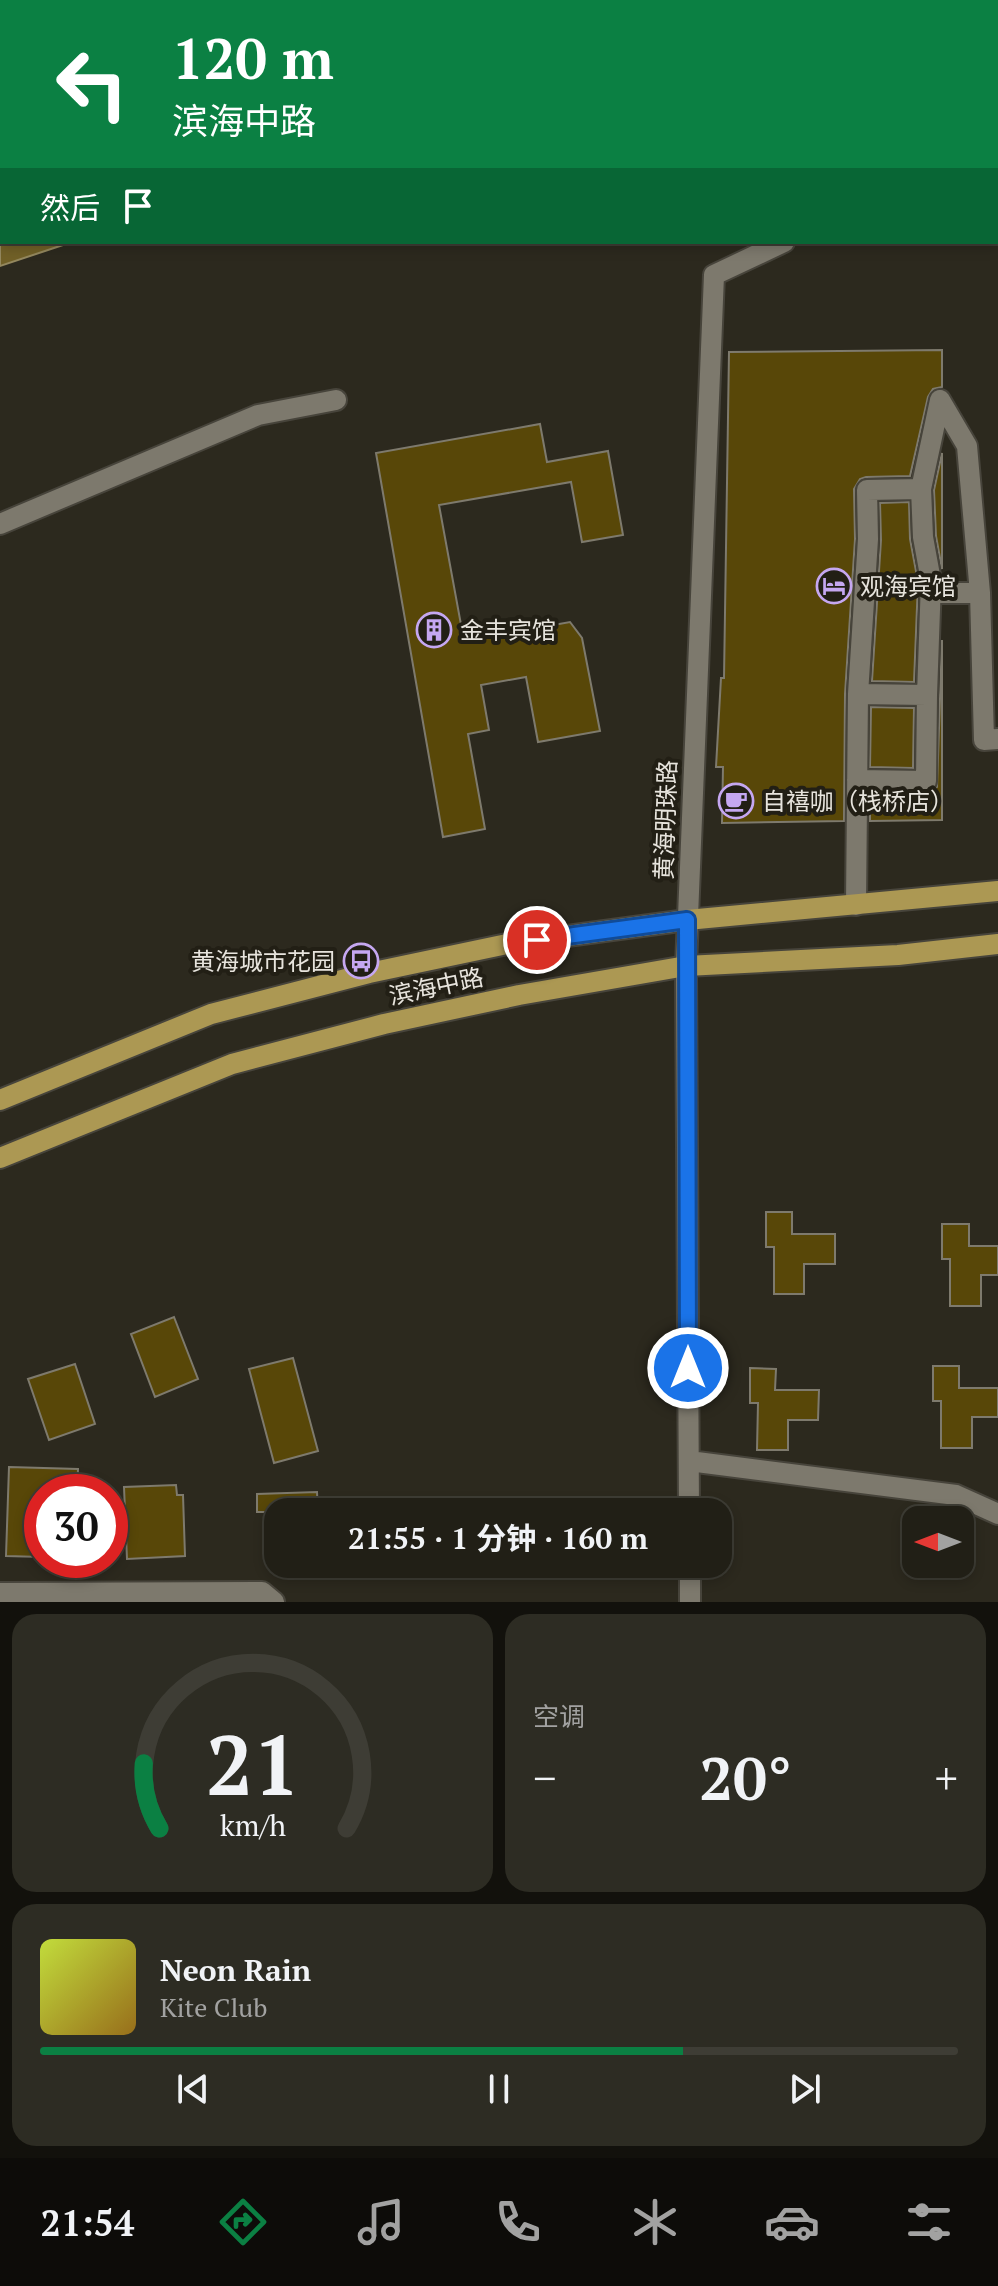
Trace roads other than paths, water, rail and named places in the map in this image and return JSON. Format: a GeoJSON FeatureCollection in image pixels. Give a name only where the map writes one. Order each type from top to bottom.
{"type":"FeatureCollection","features":[{"type":"Feature","properties":{"kind":"main road","name":"滨海中路"},"geometry":{"type":"LineString","coordinates":[[0,1100],[211,1014],[340,980],[507,944],[687,920],[998,891]]}},
{"type":"Feature","properties":{"kind":"main road","name":"滨海中路"},"geometry":{"type":"LineString","coordinates":[[0,1158],[232,1064],[384,1024],[519,995],[686,966],[898,955],[998,944]]}},
{"type":"Feature","properties":{"kind":"street","name":"黄海明珠路"},"geometry":{"type":"LineString","coordinates":[[689,1498],[686,966],[714,275],[780,244]]}},
{"type":"Feature","properties":{"kind":"street"},"geometry":{"type":"LineString","coordinates":[[0,524],[258,415],[336,400]]}},
{"type":"Feature","properties":{"kind":"street"},"geometry":{"type":"LineString","coordinates":[[857,780],[926,781],[931,581],[923,537],[921,489],[940,400],[967,446],[980,593],[984,740],[998,739]]}},
{"type":"Feature","properties":{"kind":"street"},"geometry":{"type":"LineString","coordinates":[[856,905],[858,694],[868,539],[867,490],[921,489]]}},
{"type":"Feature","properties":{"kind":"street"},"geometry":{"type":"LineString","coordinates":[[931,593],[980,593]]}},
{"type":"Feature","properties":{"kind":"street"},"geometry":{"type":"LineString","coordinates":[[858,694],[927,695]]}},
{"type":"Feature","properties":{"kind":"street"},"geometry":{"type":"LineString","coordinates":[[689,1461],[956,1495],[998,1514]]}},
{"type":"Feature","properties":{"kind":"street"},"geometry":{"type":"LineString","coordinates":[[690,1578],[690,1602]]}},
{"type":"Feature","properties":{"kind":"street"},"geometry":{"type":"LineString","coordinates":[[0,1593],[262,1592],[274,1602]]}},
{"type":"Feature","properties":{"kind":"place","name":"观海宾馆"},"geometry":{"type":"Point","coordinates":[834,586]}},
{"type":"Feature","properties":{"kind":"place","name":"金丰宾馆"},"geometry":{"type":"Point","coordinates":[434,630]}},
{"type":"Feature","properties":{"kind":"place","name":"自禧咖（栈桥店）"},"geometry":{"type":"Point","coordinates":[736,801]}},
{"type":"Feature","properties":{"kind":"place","name":"黄海城市花园"},"geometry":{"type":"Point","coordinates":[361,961]}}]}
